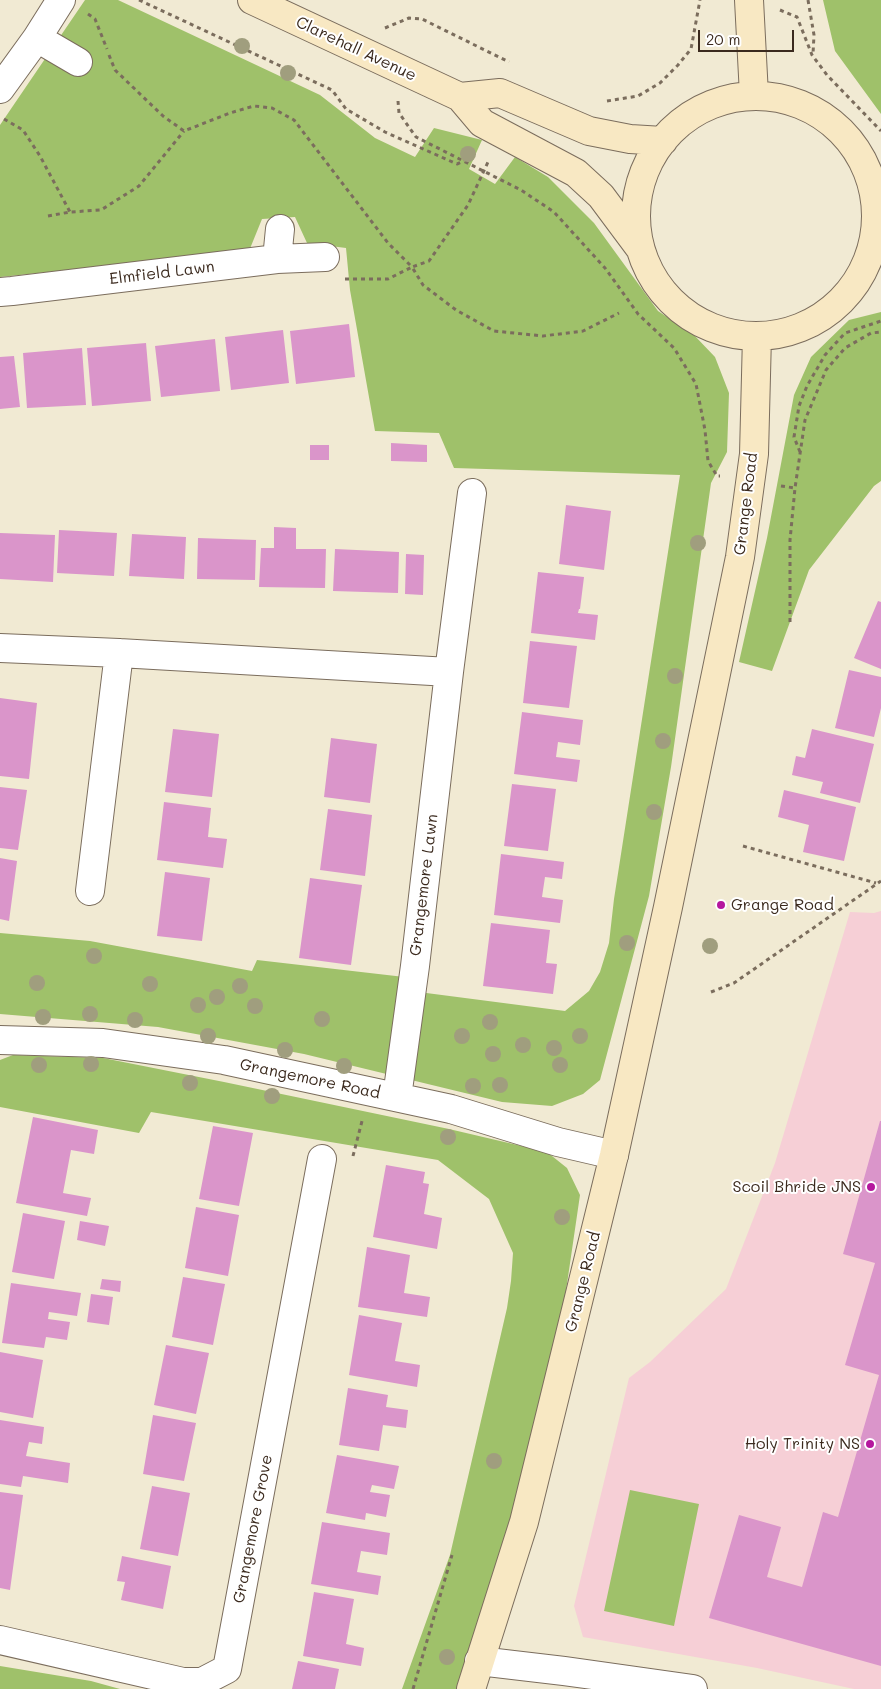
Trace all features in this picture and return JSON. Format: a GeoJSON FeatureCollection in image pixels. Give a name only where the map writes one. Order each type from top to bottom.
{"type":"FeatureCollection","features":[{"type":"Feature","properties":{"kind":"main road","name":"Clarehall Avenue"},"geometry":{"type":"LineString","coordinates":[[252,0],[460,97],[482,123],[576,173],[601,196],[640,248]]}},
{"type":"Feature","properties":{"kind":"main road"},"geometry":{"type":"LineString","coordinates":[[754,95],[760,3]]}},
{"type":"Feature","properties":{"kind":"main road"},"geometry":{"type":"LineString","coordinates":[[460,97],[500,93],[590,131],[630,139],[662,141]]}},
{"type":"Feature","properties":{"kind":"main road"},"geometry":{"type":"LineString","coordinates":[[754,95],[792,101],[827,118],[854,146],[871,180],[876,218],[875,257],[838,304],[814,322],[786,333],[757,336],[720,331],[688,316],[661,291],[643,259],[635,223],[638,187],[654,150],[662,141],[680,121],[715,102],[754,95]]}},
{"type":"Feature","properties":{"kind":"main road","name":"Grange Road"},"geometry":{"type":"LineString","coordinates":[[471,1689],[524,1522],[614,1156],[666,917],[740,557],[754,454],[757,336]]}},
{"type":"Feature","properties":{"kind":"street"},"geometry":{"type":"LineString","coordinates":[[0,89],[37,38],[72,5]]}},
{"type":"Feature","properties":{"kind":"street"},"geometry":{"type":"LineString","coordinates":[[37,38],[78,62]]}},
{"type":"Feature","properties":{"kind":"street"},"geometry":{"type":"LineString","coordinates":[[277,259],[280,229]]}},
{"type":"Feature","properties":{"kind":"street","name":"Elmfield Lawn"},"geometry":{"type":"LineString","coordinates":[[0,292],[277,259],[325,257]]}},
{"type":"Feature","properties":{"kind":"street","name":"Grangemore Lawn"},"geometry":{"type":"LineString","coordinates":[[397,1097],[472,493]]}},
{"type":"Feature","properties":{"kind":"street"},"geometry":{"type":"LineString","coordinates":[[0,648],[449,672]]}},
{"type":"Feature","properties":{"kind":"street"},"geometry":{"type":"LineString","coordinates":[[90,891],[119,653]]}},
{"type":"Feature","properties":{"kind":"street","name":"Grangemore Road"},"geometry":{"type":"LineString","coordinates":[[0,1040],[104,1043],[224,1060],[451,1109],[558,1142],[614,1156]]}},
{"type":"Feature","properties":{"kind":"street","name":"Grangemore Grove"},"geometry":{"type":"LineString","coordinates":[[0,1640],[183,1682],[202,1682],[227,1669],[322,1159]]}},
{"type":"Feature","properties":{"kind":"street"},"geometry":{"type":"LineString","coordinates":[[479,1662],[564,1671],[693,1689]]}},
{"type":"Feature","properties":{"kind":"path"},"geometry":{"type":"LineString","coordinates":[[139,0],[332,90],[346,109],[385,132],[457,164],[464,161]]}},
{"type":"Feature","properties":{"kind":"path"},"geometry":{"type":"LineString","coordinates":[[599,100],[608,102],[638,96],[660,84],[691,49],[700,0]]}},
{"type":"Feature","properties":{"kind":"path"},"geometry":{"type":"LineString","coordinates":[[808,0],[814,35],[812,54]]}},
{"type":"Feature","properties":{"kind":"path"},"geometry":{"type":"LineString","coordinates":[[760,3],[797,17],[812,54],[828,75],[881,131]]}},
{"type":"Feature","properties":{"kind":"path"},"geometry":{"type":"LineString","coordinates":[[72,5],[96,19],[115,70],[163,116],[184,131]]}},
{"type":"Feature","properties":{"kind":"path"},"geometry":{"type":"LineString","coordinates":[[349,46],[409,18],[422,19],[438,25],[506,61]]}},
{"type":"Feature","properties":{"kind":"path"},"geometry":{"type":"LineString","coordinates":[[392,66],[400,114],[416,137],[521,190],[554,212],[605,268],[638,314],[674,348],[696,384],[705,430],[708,461],[717,476],[723,477]]}},
{"type":"Feature","properties":{"kind":"path"},"geometry":{"type":"LineString","coordinates":[[48,216],[101,210],[139,186],[184,131],[254,106],[272,108],[294,120],[388,243],[412,267],[423,285],[456,310],[494,330],[543,336],[583,330],[619,313]]}},
{"type":"Feature","properties":{"kind":"path"},"geometry":{"type":"LineString","coordinates":[[0,117],[23,130],[40,156],[70,212]]}},
{"type":"Feature","properties":{"kind":"path"},"geometry":{"type":"LineString","coordinates":[[325,257],[341,279],[388,279],[429,261],[468,205],[484,171]]}},
{"type":"Feature","properties":{"kind":"path"},"geometry":{"type":"LineString","coordinates":[[801,453],[794,437],[799,406],[807,386],[825,355],[846,333],[881,321]]}},
{"type":"Feature","properties":{"kind":"path"},"geometry":{"type":"LineString","coordinates":[[790,622],[790,540],[805,420],[826,370],[845,348],[871,333],[881,332]]}},
{"type":"Feature","properties":{"kind":"path"},"geometry":{"type":"LineString","coordinates":[[772,484],[795,488]]}},
{"type":"Feature","properties":{"kind":"path"},"geometry":{"type":"LineString","coordinates":[[743,846],[879,882]]}},
{"type":"Feature","properties":{"kind":"path"},"geometry":{"type":"LineString","coordinates":[[711,992],[734,983],[879,882]]}},
{"type":"Feature","properties":{"kind":"path"},"geometry":{"type":"LineString","coordinates":[[322,1159],[352,1160],[368,1091]]}},
{"type":"Feature","properties":{"kind":"path"},"geometry":{"type":"LineString","coordinates":[[412,1689],[452,1555]]}},
{"type":"Feature","properties":{"kind":"shaded area"},"geometry":{"type":"Polygon","coordinates":[[[881,911],[881,1689],[854,1689],[757,1668],[583,1637],[574,1606],[629,1378],[650,1362],[726,1289],[775,1163],[850,912],[874,913],[881,911]]]}},
{"type":"Feature","properties":{"kind":"green space"},"geometry":{"type":"Polygon","coordinates":[[[85,0],[118,0],[320,95],[375,138],[415,157],[434,128],[482,140],[469,169],[495,184],[515,157],[548,177],[594,223],[658,311],[694,335],[715,357],[729,393],[727,452],[711,483],[671,767],[649,896],[600,1080],[583,1094],[552,1106],[502,1102],[304,1054],[158,1027],[0,1014],[0,933],[90,941],[252,971],[257,960],[413,978],[411,991],[565,1011],[589,991],[600,972],[609,943],[614,899],[680,475],[454,468],[439,433],[375,431],[350,290],[346,248],[307,243],[295,217],[262,219],[249,251],[0,277],[0,125],[85,0]]]}},
{"type":"Feature","properties":{"kind":"green space"},"geometry":{"type":"Polygon","coordinates":[[[823,0],[881,0],[881,114],[835,51],[823,0]]]}},
{"type":"Feature","properties":{"kind":"green space"},"geometry":{"type":"Polygon","coordinates":[[[881,312],[881,481],[874,486],[809,570],[772,671],[739,662],[767,538],[794,395],[811,357],[849,320],[881,312]]]}},
{"type":"Feature","properties":{"kind":"green space"},"geometry":{"type":"Polygon","coordinates":[[[13,1055],[103,1058],[224,1082],[449,1129],[547,1152],[567,1168],[580,1195],[545,1434],[471,1689],[402,1689],[450,1555],[507,1308],[513,1253],[489,1199],[438,1160],[151,1112],[139,1133],[0,1107],[0,1060],[13,1055]]]}},
{"type":"Feature","properties":{"kind":"green space"},"geometry":{"type":"Polygon","coordinates":[[[630,1490],[699,1504],[674,1626],[604,1611],[630,1490]]]}},
{"type":"Feature","properties":{"kind":"green space"},"geometry":{"type":"Polygon","coordinates":[[[0,1666],[91,1681],[120,1689],[0,1689],[0,1666]]]}},
{"type":"Feature","properties":{"kind":"building"},"geometry":{"type":"Polygon","coordinates":[[[349,324],[355,377],[296,384],[290,331],[349,324]]]}},
{"type":"Feature","properties":{"kind":"building"},"geometry":{"type":"Polygon","coordinates":[[[283,330],[289,383],[231,390],[225,337],[283,330]]]}},
{"type":"Feature","properties":{"kind":"building"},"geometry":{"type":"Polygon","coordinates":[[[215,339],[220,391],[161,397],[155,346],[215,339]]]}},
{"type":"Feature","properties":{"kind":"building"},"geometry":{"type":"Polygon","coordinates":[[[146,343],[151,401],[92,406],[87,348],[146,343]]]}},
{"type":"Feature","properties":{"kind":"building"},"geometry":{"type":"Polygon","coordinates":[[[82,348],[86,405],[27,408],[23,353],[82,348]]]}},
{"type":"Feature","properties":{"kind":"building"},"geometry":{"type":"Polygon","coordinates":[[[14,356],[20,407],[0,409],[0,357],[14,356]]]}},
{"type":"Feature","properties":{"kind":"building"},"geometry":{"type":"Polygon","coordinates":[[[391,443],[427,445],[427,462],[391,461],[391,443]]]}},
{"type":"Feature","properties":{"kind":"building"},"geometry":{"type":"Polygon","coordinates":[[[310,445],[329,445],[329,460],[310,460],[310,445]]]}},
{"type":"Feature","properties":{"kind":"building"},"geometry":{"type":"Polygon","coordinates":[[[566,505],[611,511],[604,570],[559,564],[566,505]]]}},
{"type":"Feature","properties":{"kind":"building"},"geometry":{"type":"Polygon","coordinates":[[[274,527],[296,528],[296,549],[326,549],[325,588],[259,587],[261,548],[274,548],[274,527]]]}},
{"type":"Feature","properties":{"kind":"building"},"geometry":{"type":"Polygon","coordinates":[[[59,530],[117,533],[114,576],[57,573],[59,530]]]}},
{"type":"Feature","properties":{"kind":"building"},"geometry":{"type":"Polygon","coordinates":[[[0,533],[55,535],[53,582],[0,579],[0,533]]]}},
{"type":"Feature","properties":{"kind":"building"},"geometry":{"type":"Polygon","coordinates":[[[132,534],[186,537],[184,579],[129,576],[132,534]]]}},
{"type":"Feature","properties":{"kind":"building"},"geometry":{"type":"Polygon","coordinates":[[[198,538],[256,540],[255,580],[197,579],[198,538]]]}},
{"type":"Feature","properties":{"kind":"building"},"geometry":{"type":"Polygon","coordinates":[[[335,549],[399,552],[398,593],[333,591],[335,549]]]}},
{"type":"Feature","properties":{"kind":"building"},"geometry":{"type":"Polygon","coordinates":[[[406,554],[424,555],[423,595],[405,594],[406,554]]]}},
{"type":"Feature","properties":{"kind":"building"},"geometry":{"type":"Polygon","coordinates":[[[538,572],[584,577],[578,613],[598,615],[595,640],[531,633],[538,572]]]}},
{"type":"Feature","properties":{"kind":"building"},"geometry":{"type":"Polygon","coordinates":[[[878,601],[881,602],[881,669],[854,658],[878,601]]]}},
{"type":"Feature","properties":{"kind":"building"},"geometry":{"type":"Polygon","coordinates":[[[530,641],[577,646],[569,708],[523,703],[530,641]]]}},
{"type":"Feature","properties":{"kind":"building"},"geometry":{"type":"Polygon","coordinates":[[[849,670],[881,677],[881,708],[874,737],[835,728],[849,670]]]}},
{"type":"Feature","properties":{"kind":"building"},"geometry":{"type":"Polygon","coordinates":[[[0,698],[37,703],[29,779],[0,776],[0,698]]]}},
{"type":"Feature","properties":{"kind":"building"},"geometry":{"type":"Polygon","coordinates":[[[522,712],[583,720],[580,745],[558,742],[556,757],[580,760],[577,782],[514,774],[522,712]]]}},
{"type":"Feature","properties":{"kind":"building"},"geometry":{"type":"Polygon","coordinates":[[[173,729],[219,734],[212,797],[165,792],[173,729]]]}},
{"type":"Feature","properties":{"kind":"building"},"geometry":{"type":"Polygon","coordinates":[[[812,729],[874,744],[860,803],[820,793],[823,782],[792,775],[796,756],[805,758],[812,729]]]}},
{"type":"Feature","properties":{"kind":"building"},"geometry":{"type":"Polygon","coordinates":[[[331,738],[377,744],[370,803],[324,797],[331,738]]]}},
{"type":"Feature","properties":{"kind":"building"},"geometry":{"type":"Polygon","coordinates":[[[512,784],[556,789],[548,851],[504,846],[512,784]]]}},
{"type":"Feature","properties":{"kind":"building"},"geometry":{"type":"Polygon","coordinates":[[[0,787],[27,790],[18,850],[0,848],[0,787]]]}},
{"type":"Feature","properties":{"kind":"building"},"geometry":{"type":"Polygon","coordinates":[[[784,790],[856,807],[844,861],[803,852],[809,825],[778,817],[784,790]]]}},
{"type":"Feature","properties":{"kind":"building"},"geometry":{"type":"Polygon","coordinates":[[[164,802],[211,808],[208,837],[227,839],[223,868],[157,860],[164,802]]]}},
{"type":"Feature","properties":{"kind":"building"},"geometry":{"type":"Polygon","coordinates":[[[328,809],[372,815],[365,876],[320,870],[328,809]]]}},
{"type":"Feature","properties":{"kind":"building"},"geometry":{"type":"Polygon","coordinates":[[[501,854],[564,862],[562,879],[545,877],[542,897],[563,900],[560,923],[494,915],[501,854]]]}},
{"type":"Feature","properties":{"kind":"building"},"geometry":{"type":"Polygon","coordinates":[[[0,858],[17,861],[9,921],[0,919],[0,858]]]}},
{"type":"Feature","properties":{"kind":"building"},"geometry":{"type":"Polygon","coordinates":[[[165,872],[210,878],[202,941],[157,936],[165,872]]]}},
{"type":"Feature","properties":{"kind":"building"},"geometry":{"type":"Polygon","coordinates":[[[310,878],[362,885],[351,965],[299,958],[310,878]]]}},
{"type":"Feature","properties":{"kind":"building"},"geometry":{"type":"Polygon","coordinates":[[[491,923],[550,930],[546,963],[557,964],[553,994],[483,986],[491,923]]]}},
{"type":"Feature","properties":{"kind":"building"},"geometry":{"type":"Polygon","coordinates":[[[33,1117],[98,1130],[94,1154],[71,1150],[63,1193],[91,1198],[87,1216],[16,1203],[33,1117]]]}},
{"type":"Feature","properties":{"kind":"building","name":"Holy Trinity NS"},"geometry":{"type":"Polygon","coordinates":[[[880,1121],[881,1666],[709,1618],[739,1515],[781,1527],[767,1577],[802,1587],[823,1512],[838,1517],[879,1375],[845,1365],[875,1263],[843,1254],[880,1121]]]}},
{"type":"Feature","properties":{"kind":"building"},"geometry":{"type":"Polygon","coordinates":[[[213,1126],[253,1133],[239,1206],[199,1199],[213,1126]]]}},
{"type":"Feature","properties":{"kind":"building"},"geometry":{"type":"Polygon","coordinates":[[[386,1165],[425,1172],[423,1183],[429,1184],[424,1214],[442,1218],[437,1249],[373,1237],[386,1165]]]}},
{"type":"Feature","properties":{"kind":"building"},"geometry":{"type":"Polygon","coordinates":[[[196,1207],[239,1215],[228,1276],[185,1268],[196,1207]]]}},
{"type":"Feature","properties":{"kind":"building"},"geometry":{"type":"Polygon","coordinates":[[[23,1213],[65,1221],[54,1279],[12,1272],[23,1213]]]}},
{"type":"Feature","properties":{"kind":"building"},"geometry":{"type":"Polygon","coordinates":[[[80,1221],[109,1226],[105,1246],[77,1240],[80,1221]]]}},
{"type":"Feature","properties":{"kind":"building"},"geometry":{"type":"Polygon","coordinates":[[[367,1247],[410,1255],[404,1293],[430,1297],[427,1317],[358,1307],[367,1247]]]}},
{"type":"Feature","properties":{"kind":"building"},"geometry":{"type":"Polygon","coordinates":[[[183,1277],[225,1284],[213,1345],[172,1337],[183,1277]]]}},
{"type":"Feature","properties":{"kind":"building"},"geometry":{"type":"Polygon","coordinates":[[[102,1279],[121,1281],[120,1292],[100,1289],[102,1279]]]}},
{"type":"Feature","properties":{"kind":"building"},"geometry":{"type":"Polygon","coordinates":[[[11,1283],[81,1293],[77,1316],[49,1312],[48,1319],[70,1322],[67,1340],[46,1337],[44,1348],[2,1343],[11,1283]]]}},
{"type":"Feature","properties":{"kind":"building"},"geometry":{"type":"Polygon","coordinates":[[[91,1294],[113,1297],[109,1325],[87,1322],[91,1294]]]}},
{"type":"Feature","properties":{"kind":"building"},"geometry":{"type":"Polygon","coordinates":[[[359,1315],[402,1323],[395,1361],[420,1365],[417,1387],[349,1375],[359,1315]]]}},
{"type":"Feature","properties":{"kind":"building"},"geometry":{"type":"Polygon","coordinates":[[[166,1345],[209,1353],[196,1414],[154,1405],[166,1345]]]}},
{"type":"Feature","properties":{"kind":"building"},"geometry":{"type":"Polygon","coordinates":[[[0,1352],[43,1360],[33,1418],[0,1412],[0,1352]]]}},
{"type":"Feature","properties":{"kind":"building"},"geometry":{"type":"Polygon","coordinates":[[[348,1388],[388,1395],[386,1407],[408,1410],[406,1428],[383,1425],[379,1451],[339,1445],[348,1388]]]}},
{"type":"Feature","properties":{"kind":"building"},"geometry":{"type":"Polygon","coordinates":[[[153,1415],[196,1423],[184,1481],[143,1474],[153,1415]]]}},
{"type":"Feature","properties":{"kind":"building"},"geometry":{"type":"Polygon","coordinates":[[[0,1420],[44,1427],[42,1444],[29,1442],[26,1456],[70,1463],[68,1483],[23,1476],[21,1487],[0,1484],[0,1420]]]}},
{"type":"Feature","properties":{"kind":"building"},"geometry":{"type":"Polygon","coordinates":[[[337,1455],[399,1466],[394,1489],[372,1485],[370,1492],[390,1495],[386,1517],[366,1513],[365,1520],[326,1513],[337,1455]]]}},
{"type":"Feature","properties":{"kind":"building"},"geometry":{"type":"Polygon","coordinates":[[[152,1486],[190,1493],[178,1556],[140,1549],[152,1486]]]}},
{"type":"Feature","properties":{"kind":"building"},"geometry":{"type":"Polygon","coordinates":[[[0,1492],[23,1495],[10,1590],[0,1588],[0,1492]]]}},
{"type":"Feature","properties":{"kind":"building"},"geometry":{"type":"Polygon","coordinates":[[[322,1522],[390,1533],[387,1555],[361,1551],[357,1572],[381,1576],[378,1595],[311,1584],[322,1522]]]}},
{"type":"Feature","properties":{"kind":"building"},"geometry":{"type":"Polygon","coordinates":[[[122,1556],[171,1566],[163,1609],[121,1600],[125,1582],[117,1581],[122,1556]]]}},
{"type":"Feature","properties":{"kind":"building"},"geometry":{"type":"Polygon","coordinates":[[[314,1592],[354,1599],[346,1644],[364,1648],[361,1666],[303,1656],[314,1592]]]}},
{"type":"Feature","properties":{"kind":"building"},"geometry":{"type":"Polygon","coordinates":[[[298,1661],[339,1669],[335,1689],[292,1689],[298,1661]]]}},
{"type":"Feature","properties":{"kind":"place","name":"Grange Road"},"geometry":{"type":"Point","coordinates":[721,905]}},
{"type":"Feature","properties":{"kind":"place","name":"Scoil Bhride JNS"},"geometry":{"type":"Point","coordinates":[871,1187]}},
{"type":"Feature","properties":{"kind":"place","name":"Holy Trinity NS"},"geometry":{"type":"Point","coordinates":[870,1444]}}]}
